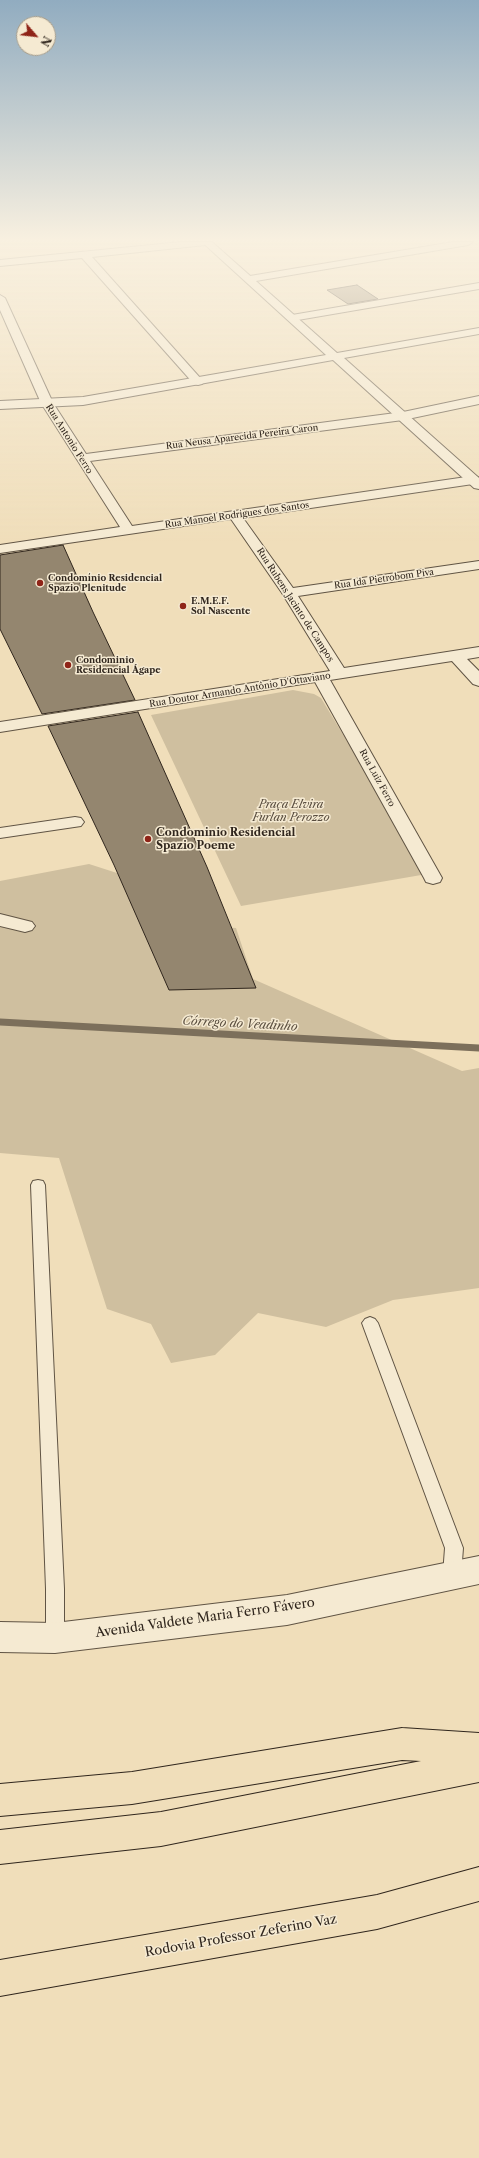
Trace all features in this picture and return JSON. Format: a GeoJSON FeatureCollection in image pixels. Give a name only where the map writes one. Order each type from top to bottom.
{"type":"FeatureCollection","features":[{"type":"Feature","properties":{"kind":"highway"},"geometry":{"type":"LineString","coordinates":[[0,1800],[132,1788],[402,1744],[479,1749]]}},
{"type":"Feature","properties":{"kind":"highway"},"geometry":{"type":"LineString","coordinates":[[0,1847],[161,1829],[479,1766]]}},
{"type":"Feature","properties":{"kind":"highway","name":"Rodovia Professor Zeferino Vaz"},"geometry":{"type":"LineString","coordinates":[[0,1978],[377,1912],[479,1884]]}},
{"type":"Feature","properties":{"kind":"street","name":"Rua Antonio Ferro"},"geometry":{"type":"LineString","coordinates":[[19,343],[47,403],[129,531]]}},
{"type":"Feature","properties":{"kind":"street"},"geometry":{"type":"LineString","coordinates":[[163,343],[198,382]]}},
{"type":"Feature","properties":{"kind":"street"},"geometry":{"type":"LineString","coordinates":[[320,343],[476,482]]}},
{"type":"Feature","properties":{"kind":"street"},"geometry":{"type":"LineString","coordinates":[[0,405],[83,401],[415,343]]}},
{"type":"Feature","properties":{"kind":"street","name":"Rua Neusa Aparecida Pereira Caron"},"geometry":{"type":"LineString","coordinates":[[82,458],[403,416],[479,400]]}},
{"type":"Feature","properties":{"kind":"street","name":"Rua Manoel Rodrigues dos Santos"},"geometry":{"type":"LineString","coordinates":[[0,549],[476,482]]}},
{"type":"Feature","properties":{"kind":"street","name":"Rua Rubens Jacinto de Campos"},"geometry":{"type":"LineString","coordinates":[[235,516],[289,593],[340,674]]}},
{"type":"Feature","properties":{"kind":"street","name":"Rua Ida Pietrobom Piva"},"geometry":{"type":"LineString","coordinates":[[289,593],[479,565]]}},
{"type":"Feature","properties":{"kind":"street","name":"Rua Doutor Armando Antônio D'Ottaviano"},"geometry":{"type":"LineString","coordinates":[[0,727],[479,652]]}},
{"type":"Feature","properties":{"kind":"street"},"geometry":{"type":"LineString","coordinates":[[456,656],[479,681]]}},
{"type":"Feature","properties":{"kind":"street","name":"Rua Luiz Ferro"},"geometry":{"type":"LineString","coordinates":[[320,678],[433,878]]}},
{"type":"Feature","properties":{"kind":"street"},"geometry":{"type":"LineString","coordinates":[[0,832],[75,822]]}},
{"type":"Feature","properties":{"kind":"street"},"geometry":{"type":"LineString","coordinates":[[0,920],[25,926]]}},
{"type":"Feature","properties":{"kind":"street","name":"Avenida Valdete Maria Ferro Fávero"},"geometry":{"type":"LineString","coordinates":[[0,1637],[55,1638],[287,1610],[466,1573]]}},
{"type":"Feature","properties":{"kind":"lane"},"geometry":{"type":"LineString","coordinates":[[38,1185],[55,1589],[55,1638]]}},
{"type":"Feature","properties":{"kind":"lane"},"geometry":{"type":"LineString","coordinates":[[370,1323],[454,1548],[466,1573]]}},
{"type":"Feature","properties":{"kind":"green space","name":"Praça Elvira Furlan Perozzo"},"geometry":{"type":"Polygon","coordinates":[[[293,690],[314,694],[321,698],[427,874],[241,906],[151,715],[293,690]]]}},
{"type":"Feature","properties":{"kind":"green space"},"geometry":{"type":"Polygon","coordinates":[[[89,864],[148,883],[189,924],[236,928],[253,979],[462,1071],[479,1068],[479,1288],[393,1300],[326,1327],[258,1313],[215,1355],[171,1363],[151,1324],[107,1309],[59,1158],[0,1153],[0,881],[89,864]]]}},
{"type":"Feature","properties":{"kind":"building","name":"Condominio Residencial Ágape"},"geometry":{"type":"Polygon","coordinates":[[[63,545],[135,700],[42,714],[0,629],[0,555],[63,545]]]}},
{"type":"Feature","properties":{"kind":"building","name":"Condominio Residencial Spazio Poeme"},"geometry":{"type":"Polygon","coordinates":[[[138,712],[207,867],[256,988],[169,990],[114,865],[48,726],[138,712]]]}},
{"type":"Feature","properties":{"kind":"waterway","name":"Córrego do Veadinho"},"geometry":{"type":"LineString","coordinates":[[0,1022],[479,1048]]}},
{"type":"Feature","properties":{"kind":"place","name":"Condomínio Residencial Spazio Plenitude"},"geometry":{"type":"Point","coordinates":[40,583]}},
{"type":"Feature","properties":{"kind":"place","name":"E.M.E.F. Sol Nascente"},"geometry":{"type":"Point","coordinates":[183,606]}},
{"type":"Feature","properties":{"kind":"place","name":"Condominio Residencial Ágape"},"geometry":{"type":"Point","coordinates":[68,665]}},
{"type":"Feature","properties":{"kind":"place","name":"Condominio Residencial Spazio Poeme"},"geometry":{"type":"Point","coordinates":[148,839]}}]}
